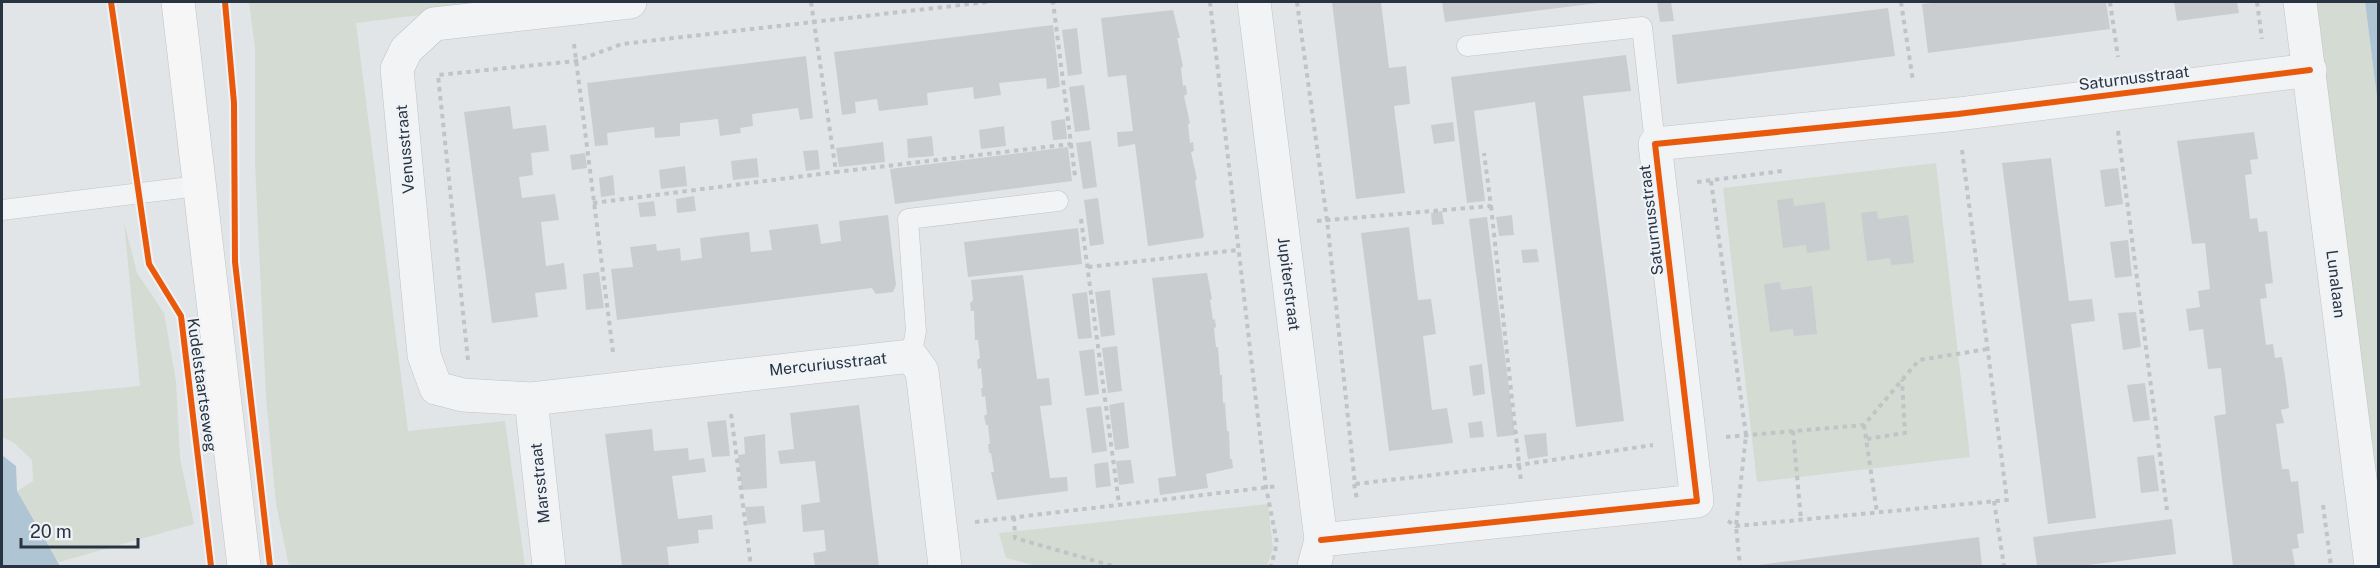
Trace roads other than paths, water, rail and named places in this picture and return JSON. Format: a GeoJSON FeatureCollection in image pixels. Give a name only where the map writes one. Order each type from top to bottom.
{"type":"FeatureCollection","features":[{"type":"Feature","properties":{"kind":"main road","name":"Kudelstaartseweg"},"geometry":{"type":"LineString","coordinates":[[178,2],[244,567]]}},
{"type":"Feature","properties":{"kind":"street","name":"Venusstraat"},"geometry":{"type":"LineString","coordinates":[[531,399],[464,395],[436,388],[424,355],[397,69],[406,50],[434,24],[630,2]]}},
{"type":"Feature","properties":{"kind":"street","name":"Jupiterstraat"},"geometry":{"type":"LineString","coordinates":[[1254,2],[1314,482],[1318,553]]}},
{"type":"Feature","properties":{"kind":"street","name":"Lunalaan"},"geometry":{"type":"LineString","coordinates":[[2300,2],[2371,567]]}},
{"type":"Feature","properties":{"kind":"street","name":"Saturnusstraat"},"geometry":{"type":"LineString","coordinates":[[1318,553],[1525,518],[1697,501],[1655,144],[1958,114],[2310,70]]}},
{"type":"Feature","properties":{"kind":"street","name":"Mercuriusstraat"},"geometry":{"type":"LineString","coordinates":[[531,399],[726,375],[911,356],[922,371],[945,567]]}},
{"type":"Feature","properties":{"kind":"street","name":"Marsstraat"},"geometry":{"type":"LineString","coordinates":[[531,399],[549,567]]}},
{"type":"Feature","properties":{"kind":"lane","name":"Saturnusstraat"},"geometry":{"type":"LineString","coordinates":[[1467,46],[1641,27],[1655,144]]}},
{"type":"Feature","properties":{"kind":"lane"},"geometry":{"type":"LineString","coordinates":[[2,210],[198,186]]}},
{"type":"Feature","properties":{"kind":"lane"},"geometry":{"type":"LineString","coordinates":[[911,356],[916,331],[908,219],[1058,201]]}},
{"type":"Feature","properties":{"kind":"water"},"geometry":{"type":"Polygon","coordinates":[[[2365,2],[2378,2],[2378,105],[2365,2]]]}},
{"type":"Feature","properties":{"kind":"water"},"geometry":{"type":"Polygon","coordinates":[[[2,455],[16,466],[17,491],[60,566],[2,566],[2,455]]]}}]}
